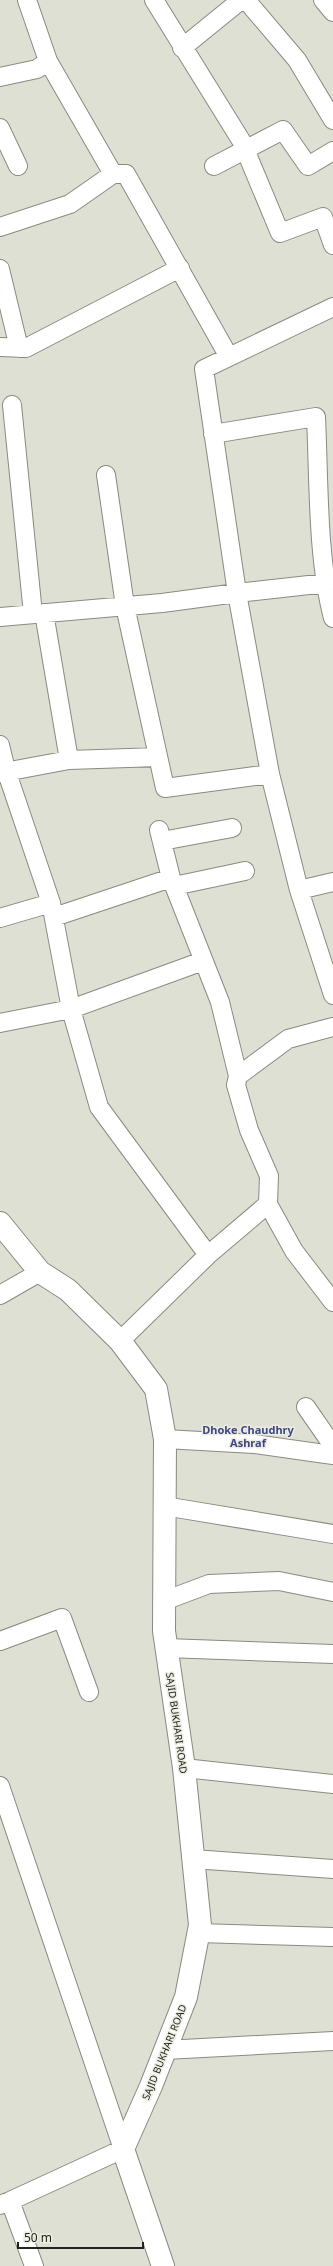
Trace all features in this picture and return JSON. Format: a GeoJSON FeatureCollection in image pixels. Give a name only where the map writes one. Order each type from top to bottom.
{"type":"FeatureCollection","features":[{"type":"Feature","properties":{"kind":"street"},"geometry":{"type":"LineString","coordinates":[[27,0],[48,60],[113,174]]}},
{"type":"Feature","properties":{"kind":"street"},"geometry":{"type":"LineString","coordinates":[[154,0],[245,150],[280,234],[323,217],[333,245]]}},
{"type":"Feature","properties":{"kind":"street"},"geometry":{"type":"LineString","coordinates":[[182,48],[241,0]]}},
{"type":"Feature","properties":{"kind":"street"},"geometry":{"type":"LineString","coordinates":[[246,0],[297,60],[333,120]]}},
{"type":"Feature","properties":{"kind":"street"},"geometry":{"type":"LineString","coordinates":[[323,0],[333,12]]}},
{"type":"Feature","properties":{"kind":"street"},"geometry":{"type":"LineString","coordinates":[[0,77],[37,69],[48,60]]}},
{"type":"Feature","properties":{"kind":"street"},"geometry":{"type":"LineString","coordinates":[[0,128],[18,166]]}},
{"type":"Feature","properties":{"kind":"street"},"geometry":{"type":"LineString","coordinates":[[214,166],[283,130],[308,166],[333,151]]}},
{"type":"Feature","properties":{"kind":"street"},"geometry":{"type":"LineString","coordinates":[[0,227],[70,204],[113,174],[126,174],[229,357]]}},
{"type":"Feature","properties":{"kind":"street"},"geometry":{"type":"LineString","coordinates":[[0,347],[26,348],[180,268]]}},
{"type":"Feature","properties":{"kind":"street"},"geometry":{"type":"LineString","coordinates":[[0,269],[19,348]]}},
{"type":"Feature","properties":{"kind":"street"},"geometry":{"type":"LineString","coordinates":[[333,307],[204,369],[237,593],[270,774],[299,890],[333,995]]}},
{"type":"Feature","properties":{"kind":"street"},"geometry":{"type":"LineString","coordinates":[[12,405],[39,614],[69,760]]}},
{"type":"Feature","properties":{"kind":"street"},"geometry":{"type":"LineString","coordinates":[[213,434],[316,417],[320,520],[327,583],[333,618]]}},
{"type":"Feature","properties":{"kind":"street"},"geometry":{"type":"LineString","coordinates":[[106,475],[125,606],[165,788],[270,774]]}},
{"type":"Feature","properties":{"kind":"street"},"geometry":{"type":"LineString","coordinates":[[0,617],[125,606],[327,583]]}},
{"type":"Feature","properties":{"kind":"street"},"geometry":{"type":"LineString","coordinates":[[0,745],[3,771],[52,910],[71,1009],[99,1107],[208,1255]]}},
{"type":"Feature","properties":{"kind":"street"},"geometry":{"type":"LineString","coordinates":[[3,771],[69,760],[158,757]]}},
{"type":"Feature","properties":{"kind":"street"},"geometry":{"type":"LineString","coordinates":[[232,828],[161,836],[172,882],[220,1002],[238,1076],[236,1085],[249,1130],[269,1176],[268,1204],[294,1251],[333,1302]]}},
{"type":"Feature","properties":{"kind":"street"},"geometry":{"type":"LineString","coordinates":[[0,918],[52,910],[172,882],[245,871]]}},
{"type":"Feature","properties":{"kind":"street"},"geometry":{"type":"LineString","coordinates":[[299,890],[333,882]]}},
{"type":"Feature","properties":{"kind":"street"},"geometry":{"type":"LineString","coordinates":[[0,1023],[71,1009],[203,961]]}},
{"type":"Feature","properties":{"kind":"street"},"geometry":{"type":"LineString","coordinates":[[238,1076],[288,1039],[333,1026]]}},
{"type":"Feature","properties":{"kind":"street"},"geometry":{"type":"LineString","coordinates":[[120,1341],[208,1255],[268,1204]]}},
{"type":"Feature","properties":{"kind":"street","name":"SAJID BUKHARI ROAD"},"geometry":{"type":"LineString","coordinates":[[0,1223],[40,1272],[68,1290],[120,1341],[156,1389],[165,1439],[164,1631],[184,1768],[200,1925],[186,1996],[123,2149]]}},
{"type":"Feature","properties":{"kind":"street"},"geometry":{"type":"LineString","coordinates":[[0,1296],[40,1272]]}},
{"type":"Feature","properties":{"kind":"street"},"geometry":{"type":"LineString","coordinates":[[306,1407],[333,1446]]}},
{"type":"Feature","properties":{"kind":"street"},"geometry":{"type":"LineString","coordinates":[[165,1439],[254,1444],[333,1455]]}},
{"type":"Feature","properties":{"kind":"street"},"geometry":{"type":"LineString","coordinates":[[164,1506],[333,1533]]}},
{"type":"Feature","properties":{"kind":"street"},"geometry":{"type":"LineString","coordinates":[[164,1601],[209,1584],[216,1583],[279,1581],[333,1592]]}},
{"type":"Feature","properties":{"kind":"street"},"geometry":{"type":"LineString","coordinates":[[0,1641],[62,1618],[89,1692]]}},
{"type":"Feature","properties":{"kind":"street"},"geometry":{"type":"LineString","coordinates":[[166,1648],[333,1654]]}},
{"type":"Feature","properties":{"kind":"street"},"geometry":{"type":"LineString","coordinates":[[184,1768],[333,1784]]}},
{"type":"Feature","properties":{"kind":"street"},"geometry":{"type":"LineString","coordinates":[[0,1786],[163,2266]]}},
{"type":"Feature","properties":{"kind":"street"},"geometry":{"type":"LineString","coordinates":[[193,1859],[333,1869]]}},
{"type":"Feature","properties":{"kind":"street"},"geometry":{"type":"LineString","coordinates":[[199,1933],[333,1936]]}},
{"type":"Feature","properties":{"kind":"street"},"geometry":{"type":"LineString","coordinates":[[165,2050],[333,2041]]}},
{"type":"Feature","properties":{"kind":"street"},"geometry":{"type":"LineString","coordinates":[[34,2266],[5,2203],[123,2149]]}},
{"type":"Feature","properties":{"kind":"district","name":"Dhoke Chaudhry Ashraf"},"geometry":{"type":"Point","coordinates":[248,1436]}}]}
